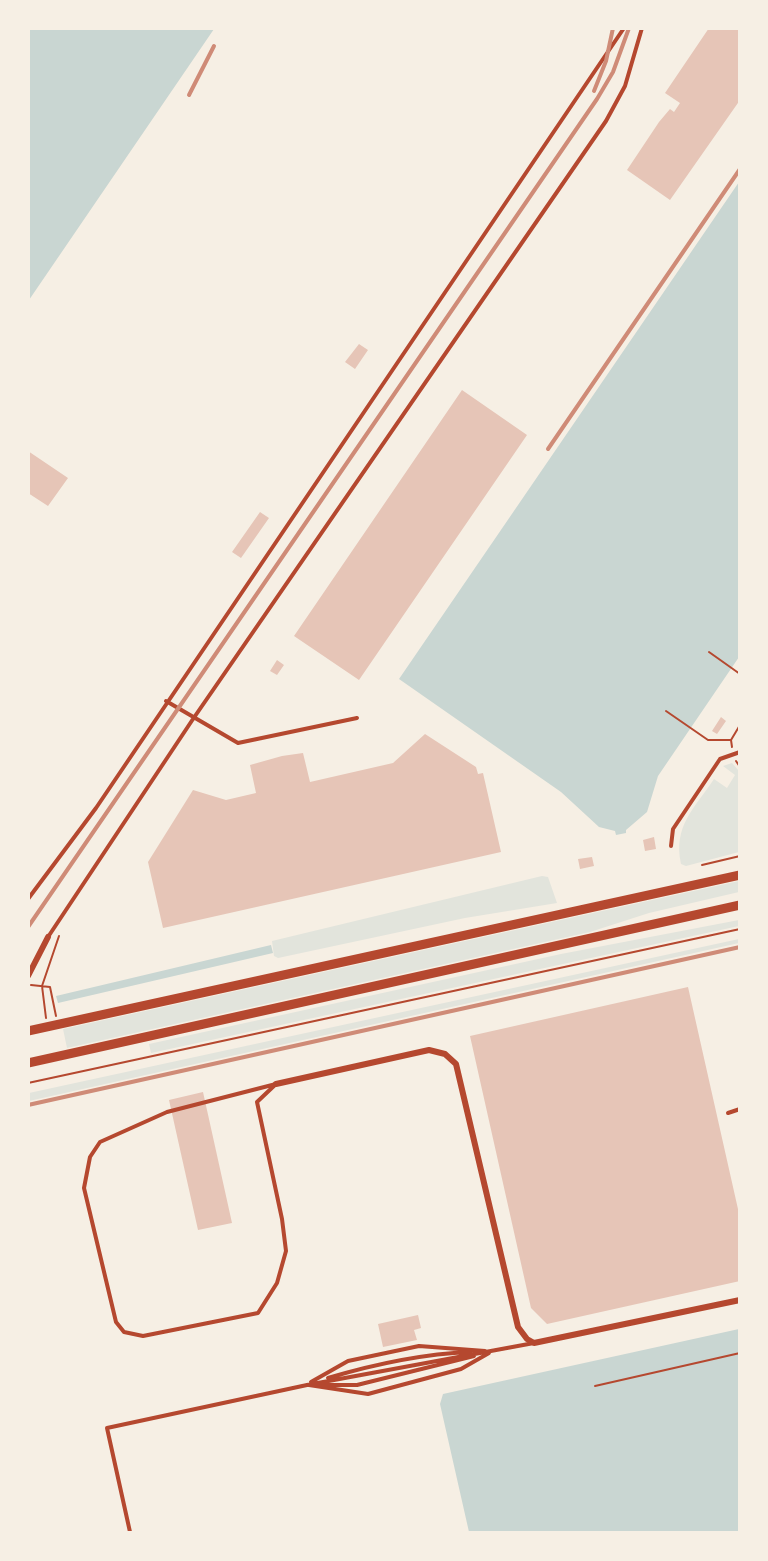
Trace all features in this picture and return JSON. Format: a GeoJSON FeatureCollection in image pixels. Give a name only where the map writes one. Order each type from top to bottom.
{"type":"FeatureCollection","features":[{"type":"Feature","properties":{"kind":"street"},"geometry":{"type":"LineString","coordinates":[[28,1030],[740,875]]}},
{"type":"Feature","properties":{"kind":"street"},"geometry":{"type":"LineString","coordinates":[[28,1063],[740,905]]}},
{"type":"Feature","properties":{"kind":"street"},"geometry":{"type":"LineString","coordinates":[[28,976],[48,937]]}},
{"type":"Feature","properties":{"kind":"street"},"geometry":{"type":"LineString","coordinates":[[28,968],[35,963]]}},
{"type":"Feature","properties":{"kind":"street"},"geometry":{"type":"LineString","coordinates":[[276,1084],[429,1050],[445,1054],[456,1064],[518,1327],[527,1339],[534,1343],[740,1300]]}},
{"type":"Feature","properties":{"kind":"lane"},"geometry":{"type":"LineString","coordinates":[[28,899],[96,808],[166,701],[624,28]]}},
{"type":"Feature","properties":{"kind":"lane"},"geometry":{"type":"LineString","coordinates":[[48,937],[193,719],[618,102],[630,74],[642,28]]}},
{"type":"Feature","properties":{"kind":"lane"},"geometry":{"type":"LineString","coordinates":[[166,701],[230,740],[244,744],[357,718]]}},
{"type":"Feature","properties":{"kind":"lane"},"geometry":{"type":"LineString","coordinates":[[670,846],[673,829],[720,759],[740,752]]}},
{"type":"Feature","properties":{"kind":"lane"},"geometry":{"type":"LineString","coordinates":[[276,1084],[257,1102],[282,1219],[286,1251],[284,1268],[271,1295],[258,1313],[143,1336],[124,1332],[116,1322],[84,1188],[90,1157],[100,1142],[167,1112],[276,1084]]}},
{"type":"Feature","properties":{"kind":"lane"},"geometry":{"type":"LineString","coordinates":[[728,1113],[740,1109]]}},
{"type":"Feature","properties":{"kind":"lane"},"geometry":{"type":"LineString","coordinates":[[307,1385],[357,1385],[534,1343]]}},
{"type":"Feature","properties":{"kind":"lane"},"geometry":{"type":"LineString","coordinates":[[307,1385],[348,1361],[419,1346],[492,1352]]}},
{"type":"Feature","properties":{"kind":"lane"},"geometry":{"type":"LineString","coordinates":[[130,1533],[107,1428],[307,1385],[492,1352]]}},
{"type":"Feature","properties":{"kind":"lane"},"geometry":{"type":"LineString","coordinates":[[307,1385],[368,1394],[461,1369],[492,1352]]}},
{"type":"Feature","properties":{"kind":"lane"},"geometry":{"type":"LineString","coordinates":[[307,1385],[352,1370],[427,1354],[492,1352]]}},
{"type":"Feature","properties":{"kind":"path"},"geometry":{"type":"LineString","coordinates":[[709,652],[740,674]]}},
{"type":"Feature","properties":{"kind":"path"},"geometry":{"type":"LineString","coordinates":[[666,711],[708,740],[731,740]]}},
{"type":"Feature","properties":{"kind":"path"},"geometry":{"type":"LineString","coordinates":[[702,865],[740,856]]}},
{"type":"Feature","properties":{"kind":"path"},"geometry":{"type":"LineString","coordinates":[[28,1083],[740,929]]}},
{"type":"Feature","properties":{"kind":"path"},"geometry":{"type":"LineString","coordinates":[[28,985],[42,986],[62,930]]}},
{"type":"Feature","properties":{"kind":"path"},"geometry":{"type":"LineString","coordinates":[[595,1386],[740,1353]]}},
{"type":"Feature","properties":{"kind":"shaded area"},"geometry":{"type":"Polygon","coordinates":[[[28,29],[214,29],[29,300],[28,29]]]}},
{"type":"Feature","properties":{"kind":"shaded area"},"geometry":{"type":"Polygon","coordinates":[[[739,182],[739,657],[658,776],[647,812],[626,830],[626,833],[616,835],[615,831],[599,827],[561,792],[399,679],[739,182]]]}},
{"type":"Feature","properties":{"kind":"shaded area"},"geometry":{"type":"Polygon","coordinates":[[[732,763],[739,771],[739,852],[686,866],[681,864],[680,839],[687,818],[714,779],[727,788],[735,775],[723,766],[732,763]]]}},
{"type":"Feature","properties":{"kind":"shaded area"},"geometry":{"type":"Polygon","coordinates":[[[542,876],[548,877],[557,903],[465,918],[278,958],[274,956],[272,941],[542,876]]]}},
{"type":"Feature","properties":{"kind":"shaded area"},"geometry":{"type":"Polygon","coordinates":[[[739,881],[739,892],[649,913],[590,932],[67,1048],[63,1029],[739,881]]]}},
{"type":"Feature","properties":{"kind":"shaded area"},"geometry":{"type":"Polygon","coordinates":[[[739,920],[739,926],[151,1053],[149,1044],[561,954],[739,920]]]}},
{"type":"Feature","properties":{"kind":"shaded area"},"geometry":{"type":"Polygon","coordinates":[[[739,939],[739,943],[29,1101],[29,1093],[739,939]]]}},
{"type":"Feature","properties":{"kind":"shaded area"},"geometry":{"type":"Polygon","coordinates":[[[271,945],[273,953],[58,1003],[56,996],[271,945]]]}},
{"type":"Feature","properties":{"kind":"shaded area"},"geometry":{"type":"Polygon","coordinates":[[[739,1329],[739,1532],[469,1532],[440,1404],[443,1394],[739,1329]]]}},
{"type":"Feature","properties":{"kind":"building"},"geometry":{"type":"Polygon","coordinates":[[[709,28],[740,28],[740,100],[670,200],[627,170],[659,122],[670,109],[674,112],[680,103],[665,93],[709,28]]]}},
{"type":"Feature","properties":{"kind":"building"},"geometry":{"type":"Polygon","coordinates":[[[359,344],[368,350],[355,369],[345,362],[359,344]]]}},
{"type":"Feature","properties":{"kind":"building"},"geometry":{"type":"Polygon","coordinates":[[[462,390],[527,435],[359,680],[294,636],[462,390]]]}},
{"type":"Feature","properties":{"kind":"building"},"geometry":{"type":"Polygon","coordinates":[[[28,451],[68,478],[48,506],[28,493],[28,451]]]}},
{"type":"Feature","properties":{"kind":"building"},"geometry":{"type":"Polygon","coordinates":[[[260,512],[269,518],[241,558],[232,552],[260,512]]]}},
{"type":"Feature","properties":{"kind":"building"},"geometry":{"type":"Polygon","coordinates":[[[277,660],[284,665],[277,675],[270,671],[277,660]]]}},
{"type":"Feature","properties":{"kind":"building"},"geometry":{"type":"Polygon","coordinates":[[[721,717],[726,721],[717,734],[712,731],[721,717]]]}},
{"type":"Feature","properties":{"kind":"building"},"geometry":{"type":"Polygon","coordinates":[[[425,734],[476,767],[478,774],[483,773],[501,852],[163,928],[148,862],[193,790],[226,800],[256,793],[250,765],[303,753],[310,782],[393,763],[425,734]]]}},
{"type":"Feature","properties":{"kind":"building"},"geometry":{"type":"Polygon","coordinates":[[[654,837],[656,849],[645,851],[643,840],[654,837]]]}},
{"type":"Feature","properties":{"kind":"building"},"geometry":{"type":"Polygon","coordinates":[[[592,857],[594,866],[580,869],[578,859],[592,857]]]}},
{"type":"Feature","properties":{"kind":"building"},"geometry":{"type":"Polygon","coordinates":[[[688,987],[740,1218],[740,1281],[547,1324],[531,1308],[470,1036],[688,987]]]}},
{"type":"Feature","properties":{"kind":"building"},"geometry":{"type":"Polygon","coordinates":[[[203,1092],[232,1223],[198,1230],[169,1100],[203,1092]]]}},
{"type":"Feature","properties":{"kind":"building"},"geometry":{"type":"Polygon","coordinates":[[[418,1315],[421,1328],[414,1330],[417,1340],[383,1347],[378,1324],[418,1315]]]}},
{"type":"Feature","properties":{"kind":"railway"},"geometry":{"type":"LineString","coordinates":[[594,91],[606,61],[613,28]]}},
{"type":"Feature","properties":{"kind":"railway"},"geometry":{"type":"LineString","coordinates":[[28,927],[597,99],[613,72],[629,28]]}},
{"type":"Feature","properties":{"kind":"railway"},"geometry":{"type":"LineString","coordinates":[[189,95],[214,46]]}},
{"type":"Feature","properties":{"kind":"railway"},"geometry":{"type":"LineString","coordinates":[[548,449],[740,169]]}},
{"type":"Feature","properties":{"kind":"railway"},"geometry":{"type":"LineString","coordinates":[[28,1105],[740,947]]}}]}
